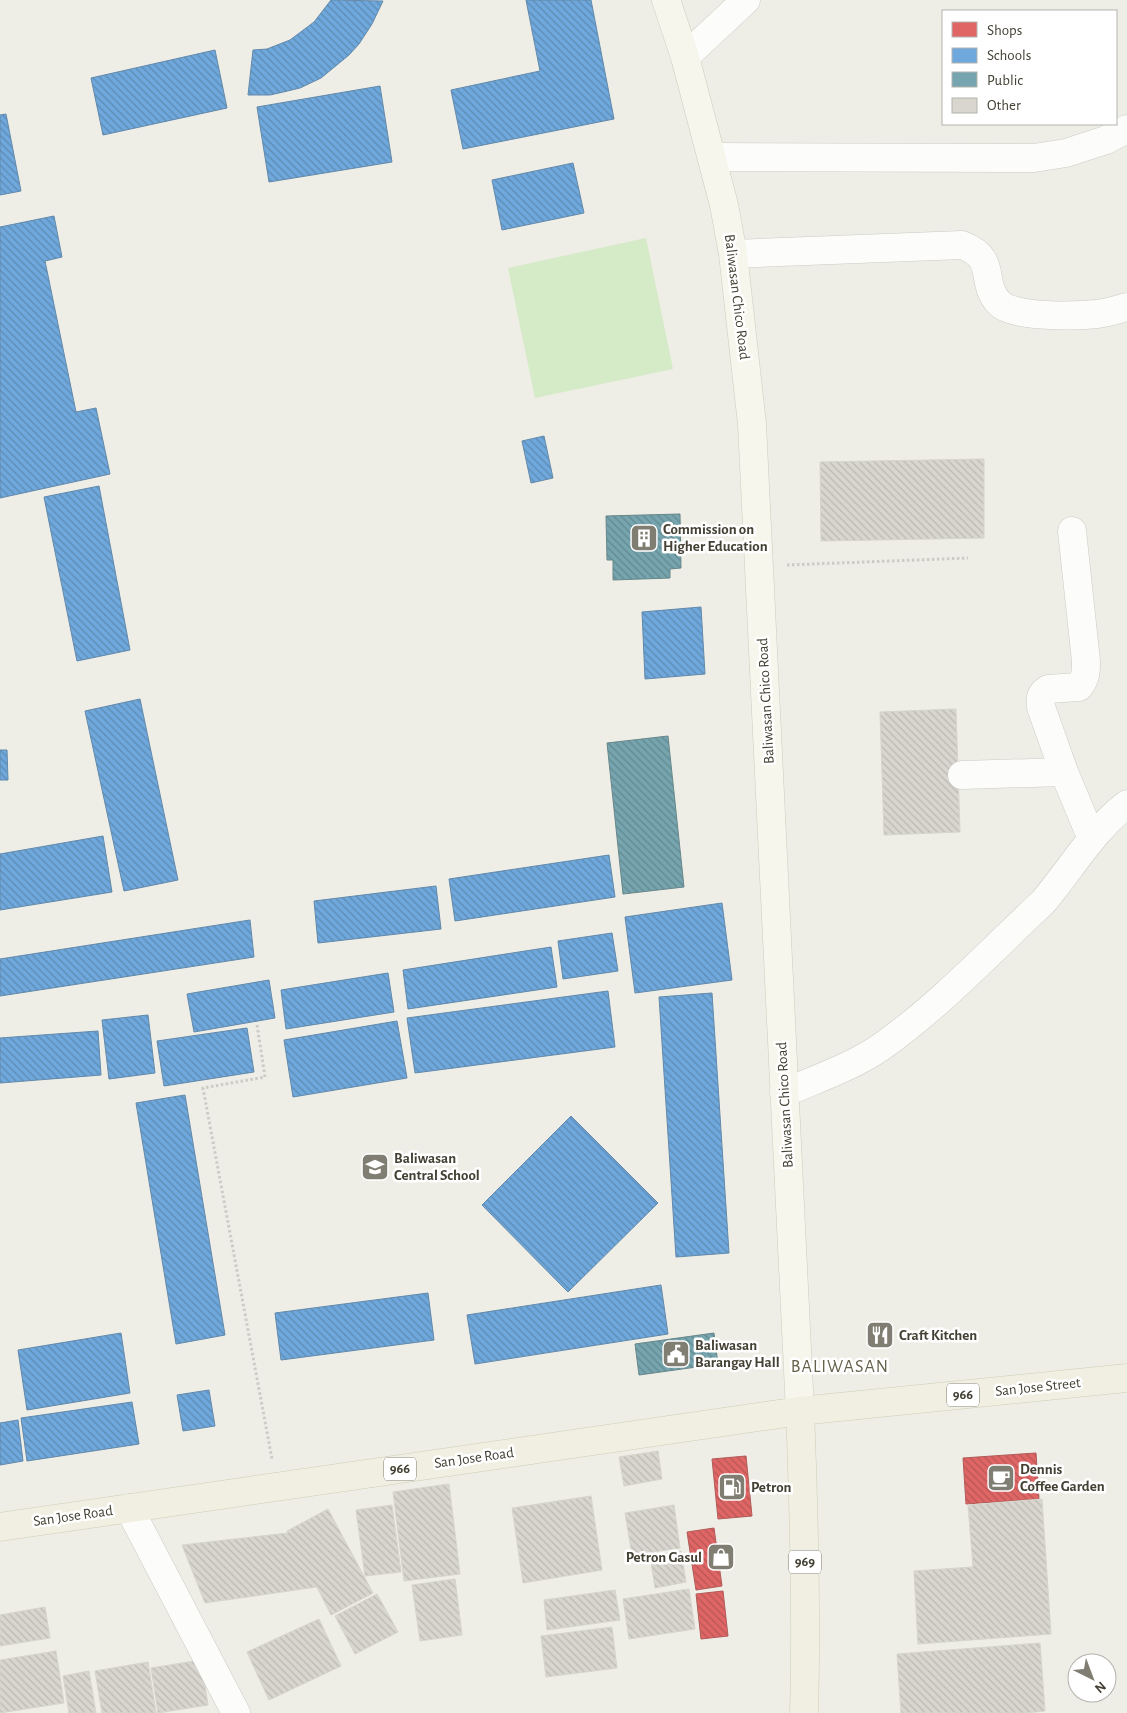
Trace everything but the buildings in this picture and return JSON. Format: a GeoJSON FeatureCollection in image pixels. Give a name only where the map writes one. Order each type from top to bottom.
{"type":"FeatureCollection","features":[{"type":"Feature","properties":{"kind":"main road","name":"Baliwasan Chico Road"},"geometry":{"type":"LineString","coordinates":[[666,0],[686,57],[712,156],[733,254],[752,424],[800,1411]]}},
{"type":"Feature","properties":{"kind":"main road","name":"San Jose Street"},"geometry":{"type":"LineString","coordinates":[[800,1411],[1127,1378]]}},
{"type":"Feature","properties":{"kind":"main road","name":"San Jose Road"},"geometry":{"type":"LineString","coordinates":[[0,1527],[800,1411]]}},
{"type":"Feature","properties":{"kind":"main road","name":"969"},"geometry":{"type":"LineString","coordinates":[[800,1411],[805,1529],[806,1656],[804,1713]]}},
{"type":"Feature","properties":{"kind":"street"},"geometry":{"type":"LineString","coordinates":[[686,57],[746,0]]}},
{"type":"Feature","properties":{"kind":"street"},"geometry":{"type":"LineString","coordinates":[[712,156],[1034,158],[1066,153],[1106,140],[1127,129]]}},
{"type":"Feature","properties":{"kind":"street"},"geometry":{"type":"LineString","coordinates":[[733,254],[962,245],[973,249],[982,256],[993,293],[999,303],[1008,309],[1018,312],[1043,314],[1098,314],[1127,307]]}},
{"type":"Feature","properties":{"kind":"street"},"geometry":{"type":"LineString","coordinates":[[1072,531],[1086,674],[1085,679],[1079,686],[1048,689],[1041,696],[1040,700],[1064,772],[1092,840]]}},
{"type":"Feature","properties":{"kind":"street"},"geometry":{"type":"LineString","coordinates":[[962,775],[1064,772]]}},
{"type":"Feature","properties":{"kind":"street"},"geometry":{"type":"LineString","coordinates":[[784,1093],[862,1059],[914,1022],[1043,902],[1092,840],[1127,804]]}},
{"type":"Feature","properties":{"kind":"street"},"geometry":{"type":"LineString","coordinates":[[130,1508],[236,1713]]}},
{"type":"Feature","properties":{"kind":"path"},"geometry":{"type":"LineString","coordinates":[[759,566],[968,558]]}},
{"type":"Feature","properties":{"kind":"path"},"geometry":{"type":"LineString","coordinates":[[257,1025],[265,1077],[202,1088],[277,1486]]}},
{"type":"Feature","properties":{"kind":"green space"},"geometry":{"type":"Polygon","coordinates":[[[646,238],[673,369],[535,398],[508,268],[646,238]]]}},
{"type":"Feature","properties":{"kind":"place","name":"Commission on Higher Education"},"geometry":{"type":"Point","coordinates":[644,538]}},
{"type":"Feature","properties":{"kind":"place","name":"Baliwasan Central School"},"geometry":{"type":"Point","coordinates":[375,1167]}},
{"type":"Feature","properties":{"kind":"place","name":"Craft Kitchen"},"geometry":{"type":"Point","coordinates":[880,1335]}},
{"type":"Feature","properties":{"kind":"place","name":"Baliwasan Barangay Hall"},"geometry":{"type":"Point","coordinates":[676,1354]}},
{"type":"Feature","properties":{"kind":"place","name":"Dennis Coffee Garden"},"geometry":{"type":"Point","coordinates":[1001,1478]}},
{"type":"Feature","properties":{"kind":"place","name":"Petron"},"geometry":{"type":"Point","coordinates":[732,1487]}},
{"type":"Feature","properties":{"kind":"place","name":"Petron Gasul"},"geometry":{"type":"Point","coordinates":[721,1557]}},
{"type":"Feature","properties":{"kind":"district","name":"BALIWASAN"},"geometry":{"type":"Point","coordinates":[840,1367]}}]}
